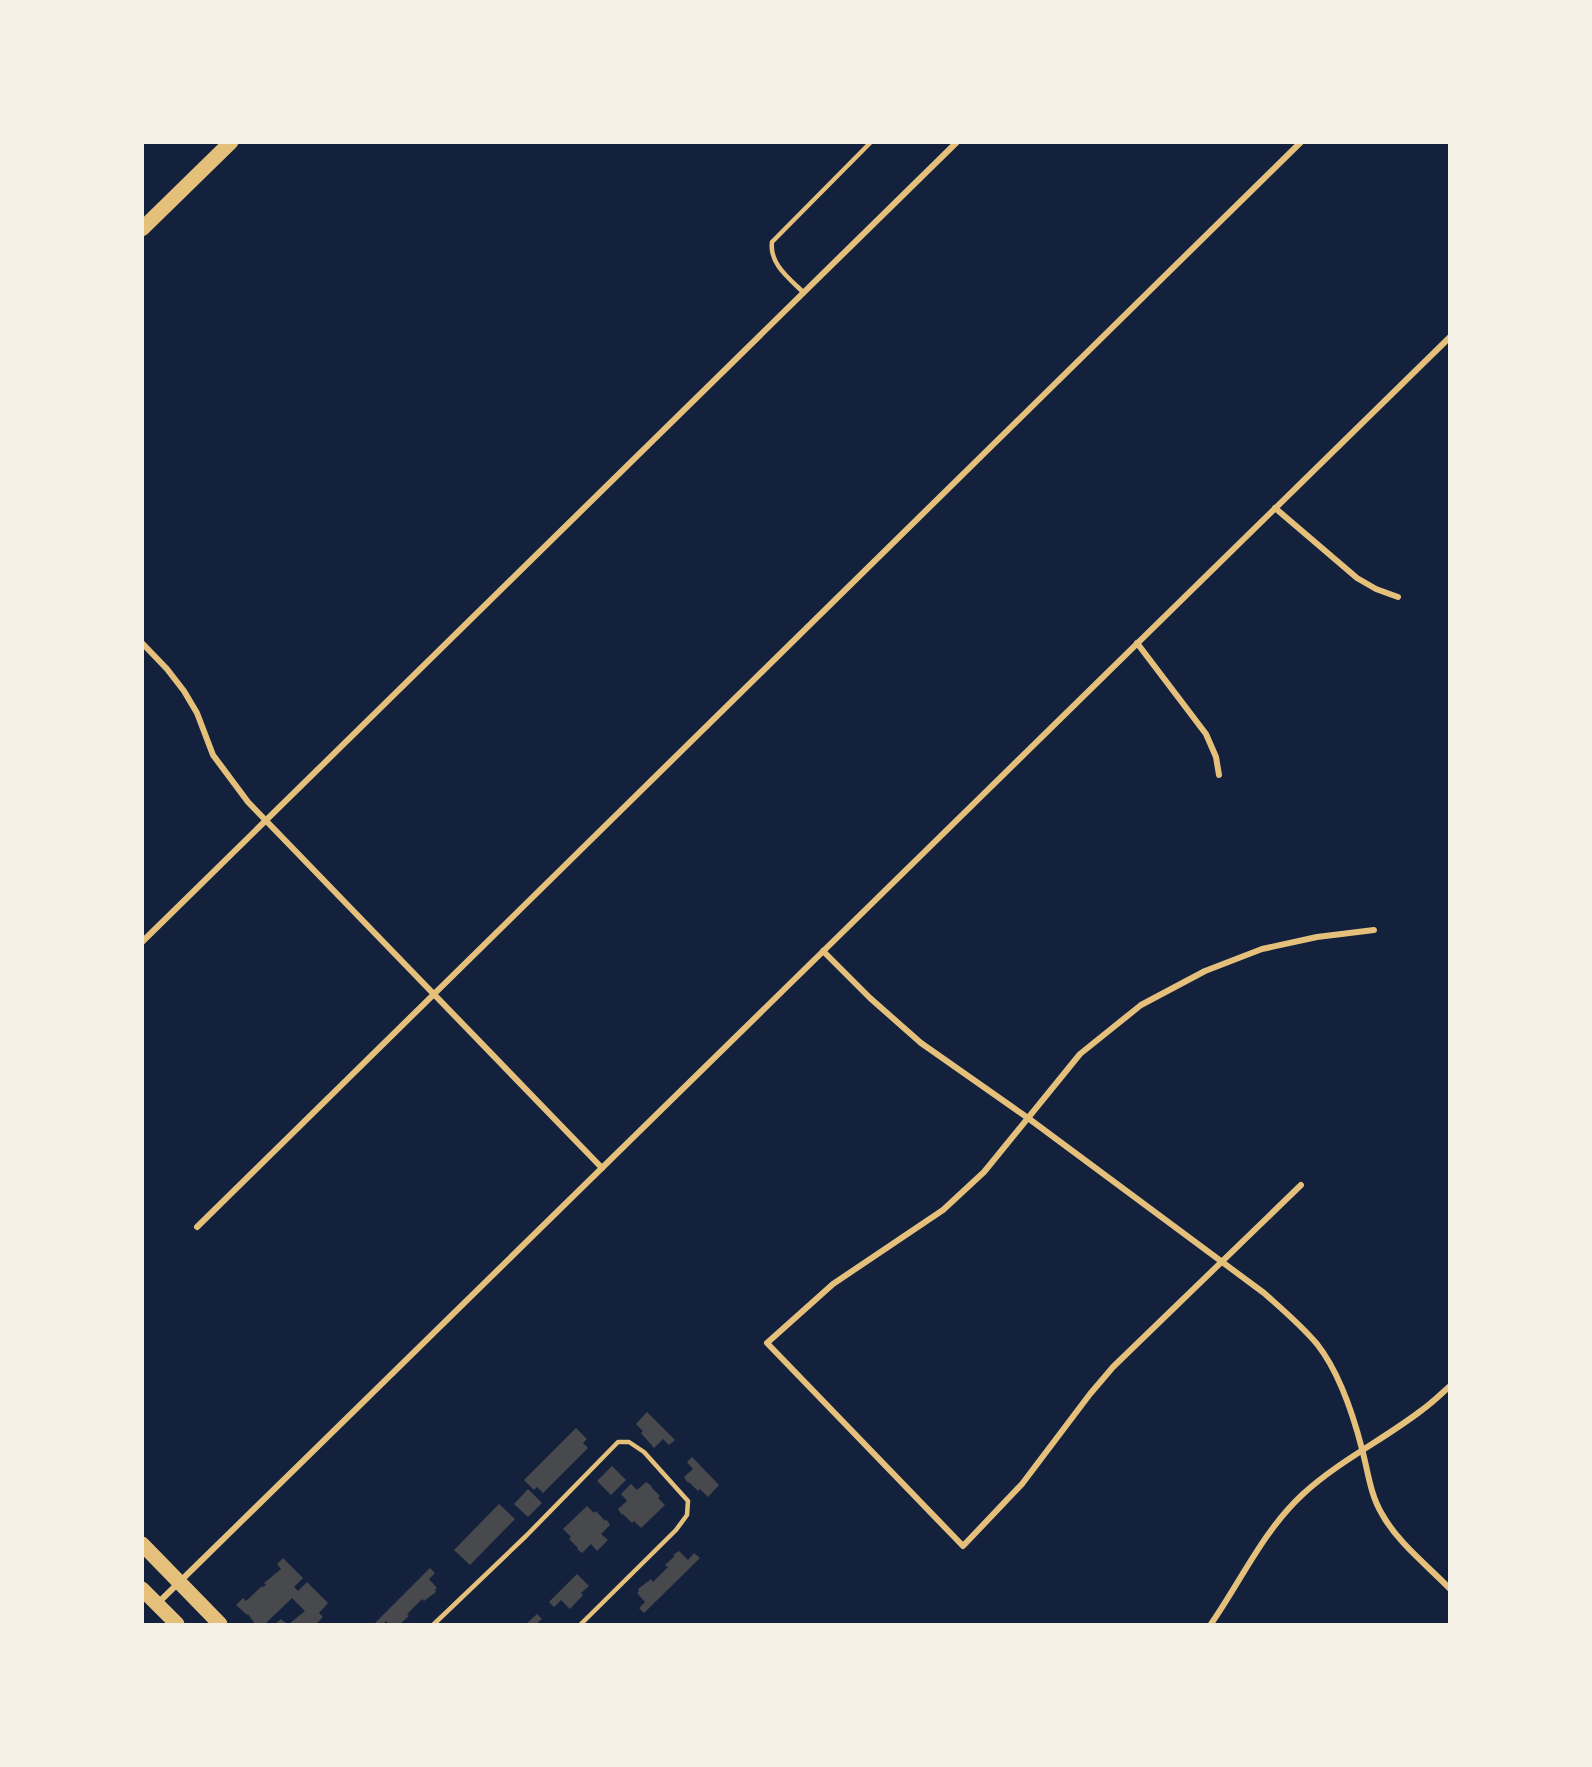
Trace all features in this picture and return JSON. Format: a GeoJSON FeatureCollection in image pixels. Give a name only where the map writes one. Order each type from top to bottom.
{"type":"FeatureCollection","features":[{"type":"Feature","properties":{"kind":"main road"},"geometry":{"type":"LineString","coordinates":[[142,229],[231,142]]}},
{"type":"Feature","properties":{"kind":"main road"},"geometry":{"type":"LineString","coordinates":[[142,1544],[220,1624]]}},
{"type":"Feature","properties":{"kind":"main road"},"geometry":{"type":"LineString","coordinates":[[142,1589],[177,1624]]}},
{"type":"Feature","properties":{"kind":"street"},"geometry":{"type":"LineString","coordinates":[[142,942],[957,142]]}},
{"type":"Feature","properties":{"kind":"street"},"geometry":{"type":"LineString","coordinates":[[197,1227],[1301,142]]}},
{"type":"Feature","properties":{"kind":"street"},"geometry":{"type":"LineString","coordinates":[[157,1604],[1449,338]]}},
{"type":"Feature","properties":{"kind":"street"},"geometry":{"type":"LineString","coordinates":[[1275,508],[1357,578],[1376,590],[1398,597]]}},
{"type":"Feature","properties":{"kind":"street"},"geometry":{"type":"LineString","coordinates":[[142,643],[184,691],[197,713],[213,755],[240,794],[602,1168]]}},
{"type":"Feature","properties":{"kind":"street"},"geometry":{"type":"LineString","coordinates":[[1137,643],[1206,734],[1216,757],[1219,775]]}},
{"type":"Feature","properties":{"kind":"street"},"geometry":{"type":"LineString","coordinates":[[1300,1185],[1113,1367],[1022,1484],[963,1546],[767,1343],[833,1284],[943,1210],[984,1172],[1080,1054],[1141,1005],[1205,970],[1262,949],[1317,937],[1374,930]]}},
{"type":"Feature","properties":{"kind":"street"},"geometry":{"type":"LineString","coordinates":[[823,951],[870,998],[921,1043],[1028,1118],[1264,1293],[1298,1323],[1318,1346],[1337,1378],[1363,1450],[1373,1494],[1382,1514],[1404,1543],[1449,1589]]}},
{"type":"Feature","properties":{"kind":"street"},"geometry":{"type":"LineString","coordinates":[[1211,1624],[1279,1519],[1302,1496],[1330,1471],[1424,1409],[1449,1386]]}},
{"type":"Feature","properties":{"kind":"lane"},"geometry":{"type":"LineString","coordinates":[[804,293],[774,260],[771,250],[772,243],[776,236],[871,142]]}},
{"type":"Feature","properties":{"kind":"lane"},"geometry":{"type":"LineString","coordinates":[[434,1624],[526,1536],[618,1442],[629,1442],[644,1452],[688,1501],[687,1515],[676,1530],[581,1624]]}},
{"type":"Feature","properties":{"kind":"building"},"geometry":{"type":"Polygon","coordinates":[[[647,1412],[675,1440],[669,1445],[663,1439],[654,1448],[641,1433],[643,1431],[636,1424],[647,1412]]]}},
{"type":"Feature","properties":{"kind":"building"},"geometry":{"type":"Polygon","coordinates":[[[576,1428],[587,1439],[583,1443],[588,1448],[543,1493],[537,1487],[534,1490],[524,1480],[576,1428]]]}},
{"type":"Feature","properties":{"kind":"building"},"geometry":{"type":"Polygon","coordinates":[[[692,1457],[719,1485],[708,1497],[700,1489],[698,1491],[688,1483],[684,1477],[693,1469],[687,1462],[692,1457]]]}},
{"type":"Feature","properties":{"kind":"building"},"geometry":{"type":"Polygon","coordinates":[[[612,1466],[626,1480],[611,1495],[597,1481],[612,1466]]]}},
{"type":"Feature","properties":{"kind":"building"},"geometry":{"type":"Polygon","coordinates":[[[646,1482],[652,1486],[660,1496],[658,1498],[665,1505],[641,1528],[634,1521],[632,1523],[622,1515],[618,1509],[627,1501],[621,1494],[631,1484],[637,1490],[646,1482]]]}},
{"type":"Feature","properties":{"kind":"building"},"geometry":{"type":"Polygon","coordinates":[[[528,1489],[542,1503],[528,1517],[514,1504],[528,1489]]]}},
{"type":"Feature","properties":{"kind":"building"},"geometry":{"type":"Polygon","coordinates":[[[499,1504],[515,1519],[470,1565],[454,1550],[499,1504]]]}},
{"type":"Feature","properties":{"kind":"building"},"geometry":{"type":"Polygon","coordinates":[[[587,1506],[594,1513],[596,1511],[605,1521],[606,1519],[610,1525],[601,1534],[608,1540],[597,1551],[591,1544],[582,1553],[563,1529],[587,1506]]]}},
{"type":"Feature","properties":{"kind":"building"},"geometry":{"type":"Polygon","coordinates":[[[679,1551],[688,1560],[694,1553],[700,1558],[644,1613],[639,1608],[645,1602],[637,1593],[638,1589],[651,1579],[653,1582],[668,1567],[665,1565],[675,1556],[673,1555],[679,1551]]]}},
{"type":"Feature","properties":{"kind":"building"},"geometry":{"type":"Polygon","coordinates":[[[283,1558],[303,1578],[294,1587],[298,1591],[307,1582],[328,1603],[319,1613],[323,1617],[316,1624],[289,1624],[305,1611],[292,1598],[265,1624],[255,1624],[248,1614],[236,1605],[243,1598],[246,1601],[266,1585],[264,1583],[281,1569],[277,1564],[283,1558]]]}},
{"type":"Feature","properties":{"kind":"building"},"geometry":{"type":"Polygon","coordinates":[[[430,1568],[435,1573],[429,1579],[437,1588],[436,1592],[424,1601],[422,1599],[400,1624],[389,1624],[386,1621],[383,1624],[375,1623],[430,1568]]]}},
{"type":"Feature","properties":{"kind":"building"},"geometry":{"type":"Polygon","coordinates":[[[577,1574],[589,1586],[581,1593],[583,1595],[570,1609],[561,1600],[554,1607],[549,1602],[577,1574]]]}},
{"type":"Feature","properties":{"kind":"building"},"geometry":{"type":"Polygon","coordinates":[[[537,1614],[542,1619],[536,1624],[526,1624],[537,1614]]]}},
{"type":"Feature","properties":{"kind":"building"},"geometry":{"type":"Polygon","coordinates":[[[281,1619],[287,1624],[275,1624],[281,1619]]]}}]}
